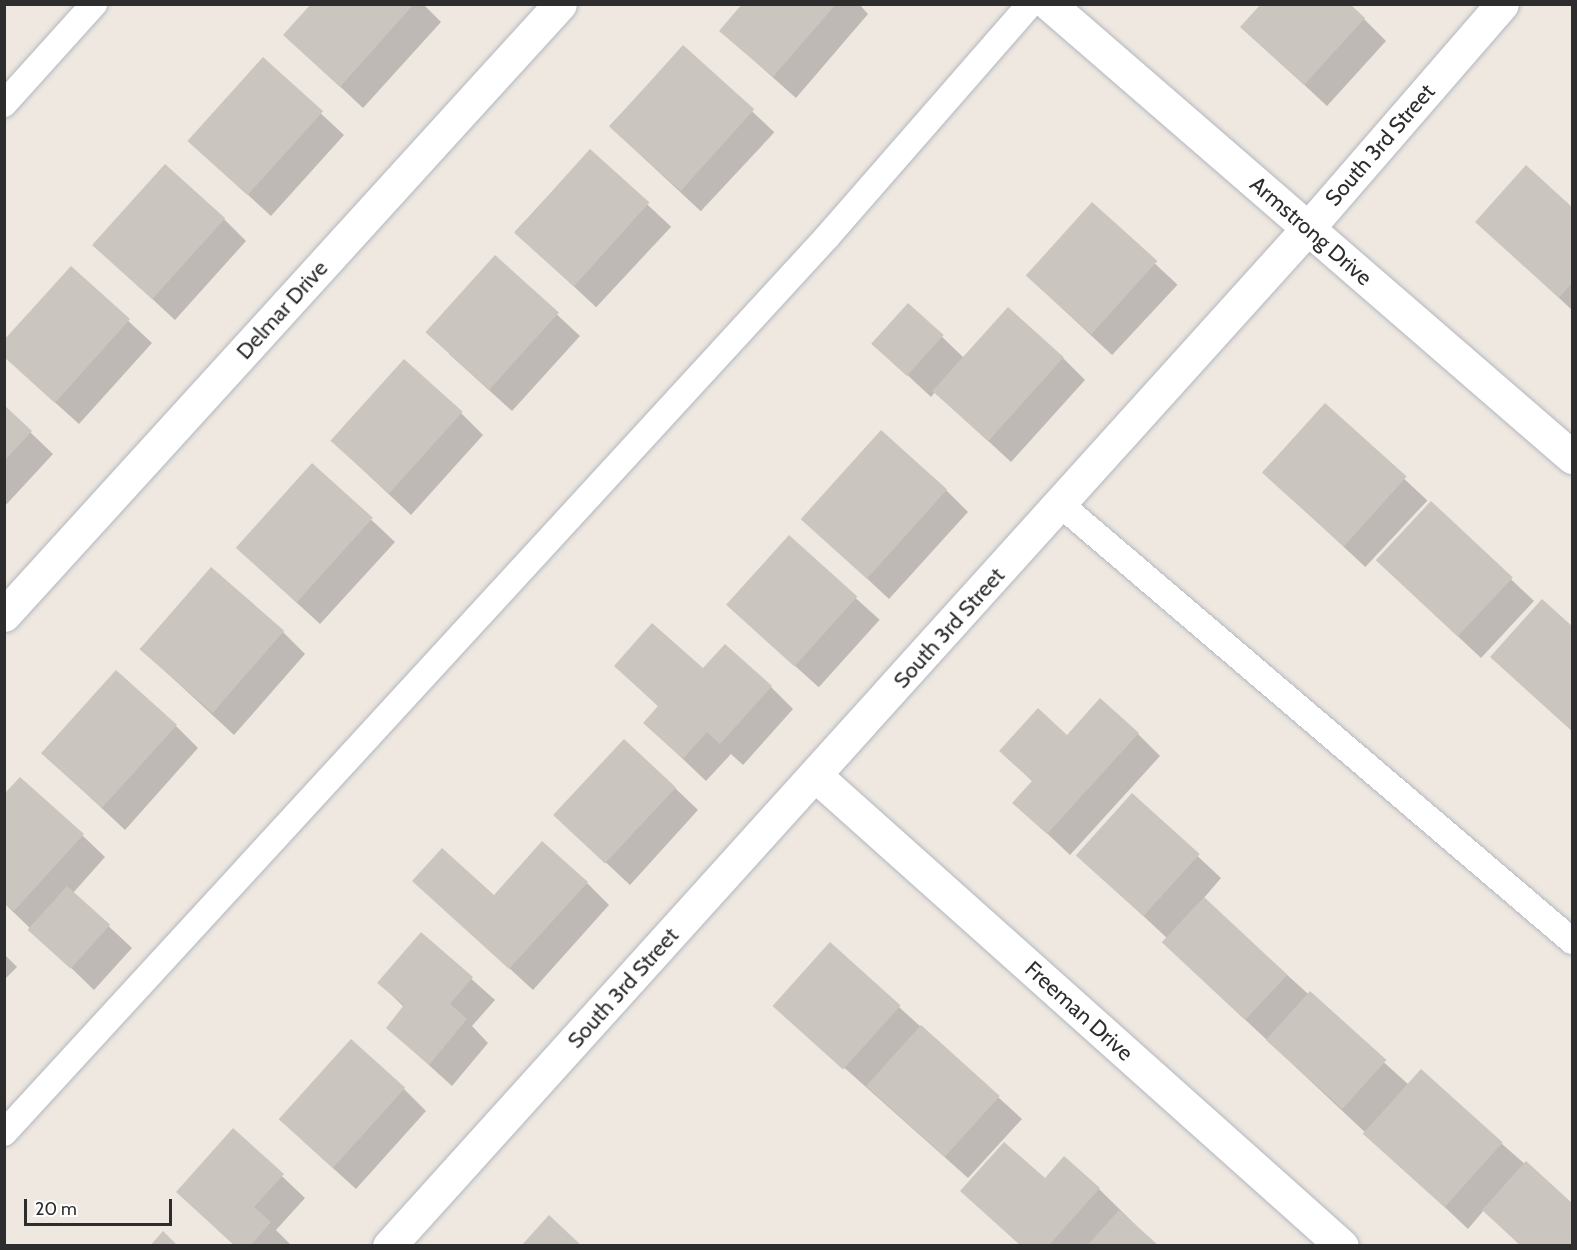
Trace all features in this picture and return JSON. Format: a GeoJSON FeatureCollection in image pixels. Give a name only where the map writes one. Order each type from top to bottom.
{"type":"FeatureCollection","features":[{"type":"Feature","properties":{"kind":"street","name":"Delmar Drive"},"geometry":{"type":"LineString","coordinates":[[4,615],[560,4]]}},
{"type":"Feature","properties":{"kind":"street","name":"Armstrong Drive"},"geometry":{"type":"LineString","coordinates":[[1049,4],[1572,457]]}},
{"type":"Feature","properties":{"kind":"street","name":"South 3rd Street"},"geometry":{"type":"LineString","coordinates":[[389,1245],[816,776],[1308,228],[1502,4]]}},
{"type":"Feature","properties":{"kind":"street","name":"Freeman Drive"},"geometry":{"type":"LineString","coordinates":[[816,776],[1342,1245]]}},
{"type":"Feature","properties":{"kind":"lane"},"geometry":{"type":"LineString","coordinates":[[4,104],[94,4]]}},
{"type":"Feature","properties":{"kind":"lane"},"geometry":{"type":"LineString","coordinates":[[4,1133],[826,237],[1030,4]]}},
{"type":"Feature","properties":{"kind":"lane"},"geometry":{"type":"LineString","coordinates":[[1060,504],[1572,941]]}},
{"type":"Feature","properties":{"kind":"building"},"geometry":{"type":"Polygon","coordinates":[[[311,4],[414,4],[340,87],[283,35],[311,4]]]}},
{"type":"Feature","properties":{"kind":"building"},"geometry":{"type":"Polygon","coordinates":[[[742,4],[836,4],[773,77],[719,31],[742,4]]]}},
{"type":"Feature","properties":{"kind":"building"},"geometry":{"type":"Polygon","coordinates":[[[1261,4],[1350,4],[1365,18],[1304,85],[1240,27],[1261,4]]]}},
{"type":"Feature","properties":{"kind":"building"},"geometry":{"type":"Polygon","coordinates":[[[683,45],[754,109],[681,191],[609,127],[683,45]]]}},
{"type":"Feature","properties":{"kind":"building"},"geometry":{"type":"Polygon","coordinates":[[[263,57],[323,111],[248,195],[187,141],[263,57]]]}},
{"type":"Feature","properties":{"kind":"building"},"geometry":{"type":"Polygon","coordinates":[[[590,149],[649,203],[574,287],[514,233],[590,149]]]}},
{"type":"Feature","properties":{"kind":"building"},"geometry":{"type":"Polygon","coordinates":[[[165,164],[225,218],[152,299],[92,245],[165,164]]]}},
{"type":"Feature","properties":{"kind":"building"},"geometry":{"type":"Polygon","coordinates":[[[1526,165],[1572,207],[1572,283],[1559,298],[1475,222],[1526,165]]]}},
{"type":"Feature","properties":{"kind":"building"},"geometry":{"type":"Polygon","coordinates":[[[1092,202],[1157,261],[1091,334],[1026,276],[1092,202]]]}},
{"type":"Feature","properties":{"kind":"building"},"geometry":{"type":"Polygon","coordinates":[[[495,255],[559,313],[489,390],[425,332],[495,255]]]}},
{"type":"Feature","properties":{"kind":"building"},"geometry":{"type":"Polygon","coordinates":[[[71,266],[130,319],[55,403],[4,357],[4,340],[71,266]]]}},
{"type":"Feature","properties":{"kind":"building"},"geometry":{"type":"Polygon","coordinates":[[[908,303],[944,335],[907,376],[871,344],[908,303]]]}},
{"type":"Feature","properties":{"kind":"building"},"geometry":{"type":"Polygon","coordinates":[[[1008,307],[1064,357],[988,441],[932,391],[1008,307]]]}},
{"type":"Feature","properties":{"kind":"building"},"geometry":{"type":"Polygon","coordinates":[[[404,359],[463,412],[389,494],[330,441],[404,359]]]}},
{"type":"Feature","properties":{"kind":"building"},"geometry":{"type":"Polygon","coordinates":[[[1325,403],[1407,477],[1344,546],[1262,473],[1325,403]]]}},
{"type":"Feature","properties":{"kind":"building"},"geometry":{"type":"Polygon","coordinates":[[[4,405],[32,431],[4,461],[4,405]]]}},
{"type":"Feature","properties":{"kind":"building"},"geometry":{"type":"Polygon","coordinates":[[[881,430],[947,490],[867,579],[801,519],[881,430]]]}},
{"type":"Feature","properties":{"kind":"building"},"geometry":{"type":"Polygon","coordinates":[[[312,463],[373,518],[297,603],[236,548],[312,463]]]}},
{"type":"Feature","properties":{"kind":"building"},"geometry":{"type":"Polygon","coordinates":[[[1431,501],[1513,577],[1458,637],[1376,560],[1431,501]]]}},
{"type":"Feature","properties":{"kind":"building"},"geometry":{"type":"Polygon","coordinates":[[[789,535],[857,597],[794,666],[726,605],[789,535]]]}},
{"type":"Feature","properties":{"kind":"building"},"geometry":{"type":"Polygon","coordinates":[[[211,567],[284,631],[213,713],[139,649],[211,567]]]}},
{"type":"Feature","properties":{"kind":"building"},"geometry":{"type":"Polygon","coordinates":[[[1542,599],[1572,626],[1572,731],[1490,657],[1542,599]]]}},
{"type":"Feature","properties":{"kind":"building"},"geometry":{"type":"Polygon","coordinates":[[[652,623],[703,668],[725,644],[772,686],[720,744],[707,732],[683,759],[643,723],[658,706],[614,666],[652,623]]]}},
{"type":"Feature","properties":{"kind":"building"},"geometry":{"type":"Polygon","coordinates":[[[116,670],[177,725],[102,808],[41,753],[116,670]]]}},
{"type":"Feature","properties":{"kind":"building"},"geometry":{"type":"Polygon","coordinates":[[[1100,698],[1139,733],[1047,834],[1012,803],[1032,781],[999,751],[1038,708],[1067,735],[1100,698]]]}},
{"type":"Feature","properties":{"kind":"building"},"geometry":{"type":"Polygon","coordinates":[[[624,739],[676,787],[605,863],[553,815],[624,739]]]}},
{"type":"Feature","properties":{"kind":"building"},"geometry":{"type":"Polygon","coordinates":[[[20,777],[84,834],[14,911],[4,903],[4,794],[20,777]]]}},
{"type":"Feature","properties":{"kind":"building"},"geometry":{"type":"Polygon","coordinates":[[[1132,793],[1200,854],[1143,916],[1076,855],[1132,793]]]}},
{"type":"Feature","properties":{"kind":"building"},"geometry":{"type":"Polygon","coordinates":[[[542,841],[588,882],[509,969],[412,881],[442,848],[494,895],[542,841]]]}},
{"type":"Feature","properties":{"kind":"building"},"geometry":{"type":"Polygon","coordinates":[[[67,886],[110,925],[71,969],[28,930],[67,886]]]}},
{"type":"Feature","properties":{"kind":"building"},"geometry":{"type":"Polygon","coordinates":[[[1204,897],[1287,975],[1245,1020],[1162,942],[1204,897]]]}},
{"type":"Feature","properties":{"kind":"building"},"geometry":{"type":"Polygon","coordinates":[[[421,932],[473,977],[450,1004],[467,1019],[429,1065],[386,1028],[404,1005],[377,983],[421,932]]]}},
{"type":"Feature","properties":{"kind":"building"},"geometry":{"type":"Polygon","coordinates":[[[830,942],[901,1006],[843,1069],[772,1006],[830,942]]]}},
{"type":"Feature","properties":{"kind":"building"},"geometry":{"type":"Polygon","coordinates":[[[1310,991],[1387,1060],[1342,1109],[1266,1040],[1310,991]]]}},
{"type":"Feature","properties":{"kind":"building"},"geometry":{"type":"Polygon","coordinates":[[[921,1025],[1000,1096],[945,1157],[866,1086],[921,1025]]]}},
{"type":"Feature","properties":{"kind":"building"},"geometry":{"type":"Polygon","coordinates":[[[351,1039],[405,1088],[333,1168],[279,1119],[351,1039]]]}},
{"type":"Feature","properties":{"kind":"building"},"geometry":{"type":"Polygon","coordinates":[[[1421,1069],[1503,1143],[1445,1207],[1363,1134],[1421,1069]]]}},
{"type":"Feature","properties":{"kind":"building"},"geometry":{"type":"Polygon","coordinates":[[[233,1128],[284,1174],[254,1207],[271,1222],[250,1246],[235,1246],[176,1192],[233,1128]]]}},
{"type":"Feature","properties":{"kind":"building"},"geometry":{"type":"Polygon","coordinates":[[[1004,1142],[1045,1178],[1064,1156],[1100,1188],[1048,1246],[1021,1246],[960,1191],[1004,1142]]]}},
{"type":"Feature","properties":{"kind":"building"},"geometry":{"type":"Polygon","coordinates":[[[1526,1161],[1572,1203],[1572,1241],[1569,1246],[1521,1246],[1482,1210],[1526,1161]]]}},
{"type":"Feature","properties":{"kind":"building"},"geometry":{"type":"Polygon","coordinates":[[[1119,1210],[1159,1246],[1087,1246],[1119,1210]]]}},
{"type":"Feature","properties":{"kind":"building"},"geometry":{"type":"Polygon","coordinates":[[[549,1215],[582,1246],[521,1246],[549,1215]]]}},
{"type":"Feature","properties":{"kind":"building"},"geometry":{"type":"Polygon","coordinates":[[[163,1231],[178,1246],[150,1246],[163,1231]]]}}]}
